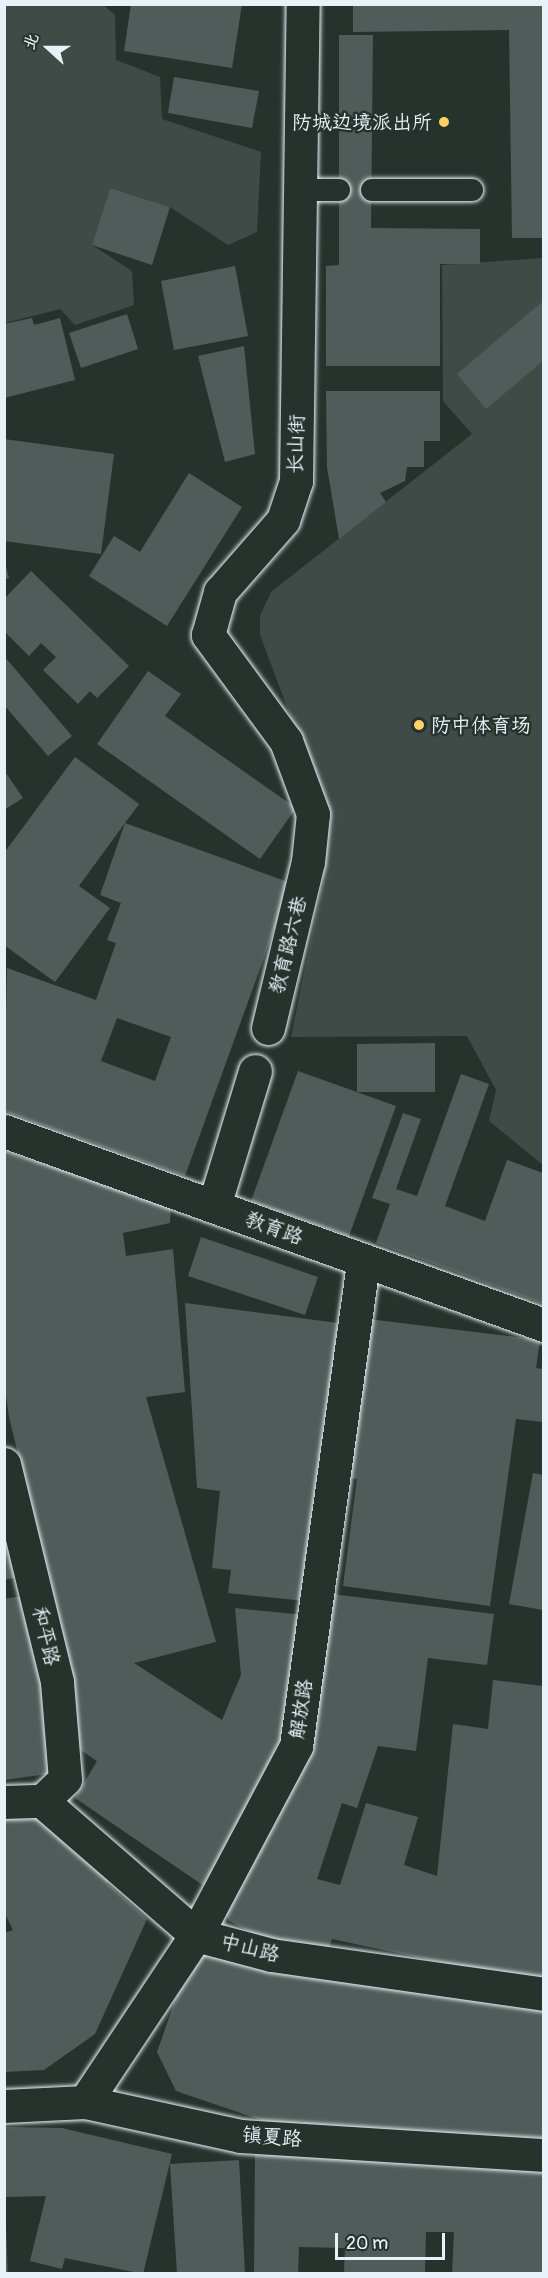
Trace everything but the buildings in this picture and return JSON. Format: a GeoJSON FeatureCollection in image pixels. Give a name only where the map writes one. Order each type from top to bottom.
{"type":"FeatureCollection","features":[{"type":"Feature","properties":{"kind":"street","name":"长山街"},"geometry":{"type":"LineString","coordinates":[[303,4],[296,481],[283,520],[220,592],[208,635],[286,741],[314,814],[308,862]]}},
{"type":"Feature","properties":{"kind":"street","name":"教育路六巷"},"geometry":{"type":"LineString","coordinates":[[268,1028],[308,862]]}},
{"type":"Feature","properties":{"kind":"street"},"geometry":{"type":"LineString","coordinates":[[214,1206],[255,1071]]}},
{"type":"Feature","properties":{"kind":"street","name":"教育路"},"geometry":{"type":"LineString","coordinates":[[4,1131],[543,1324]]}},
{"type":"Feature","properties":{"kind":"street","name":"解放路"},"geometry":{"type":"LineString","coordinates":[[85,2102],[196,1935],[296,1746],[363,1261]]}},
{"type":"Feature","properties":{"kind":"street","name":"和平路"},"geometry":{"type":"LineString","coordinates":[[4,1464],[57,1682],[65,1779],[42,1801]]}},
{"type":"Feature","properties":{"kind":"street"},"geometry":{"type":"LineString","coordinates":[[4,1802],[42,1801]]}},
{"type":"Feature","properties":{"kind":"street","name":"中山路"},"geometry":{"type":"LineString","coordinates":[[42,1801],[196,1935],[271,1955],[543,1994]]}},
{"type":"Feature","properties":{"kind":"street","name":"镇夏路"},"geometry":{"type":"LineString","coordinates":[[4,2106],[85,2102],[241,2136],[543,2155]]}},
{"type":"Feature","properties":{"kind":"lane"},"geometry":{"type":"LineString","coordinates":[[300,190],[339,190]]}},
{"type":"Feature","properties":{"kind":"lane"},"geometry":{"type":"LineString","coordinates":[[372,190],[472,190]]}},
{"type":"Feature","properties":{"kind":"shaded area"},"geometry":{"type":"Polygon","coordinates":[[[4,5],[103,5],[115,15],[116,60],[160,77],[162,119],[261,152],[257,232],[228,245],[170,207],[110,188],[92,245],[132,271],[134,305],[75,325],[60,309],[5,323],[4,5]]]}},
{"type":"Feature","properties":{"kind":"shaded area","name":"防中体育场"},"geometry":{"type":"Polygon","coordinates":[[[543,258],[543,1165],[489,1121],[496,1090],[467,1036],[291,1037],[323,881],[328,816],[260,635],[260,616],[271,592],[472,434],[443,401],[442,265],[543,258]]]}},
{"type":"Feature","properties":{"kind":"place","name":"防城边境派出所"},"geometry":{"type":"Point","coordinates":[444,122]}},
{"type":"Feature","properties":{"kind":"place","name":"防中体育场"},"geometry":{"type":"Point","coordinates":[419,725]}}]}
